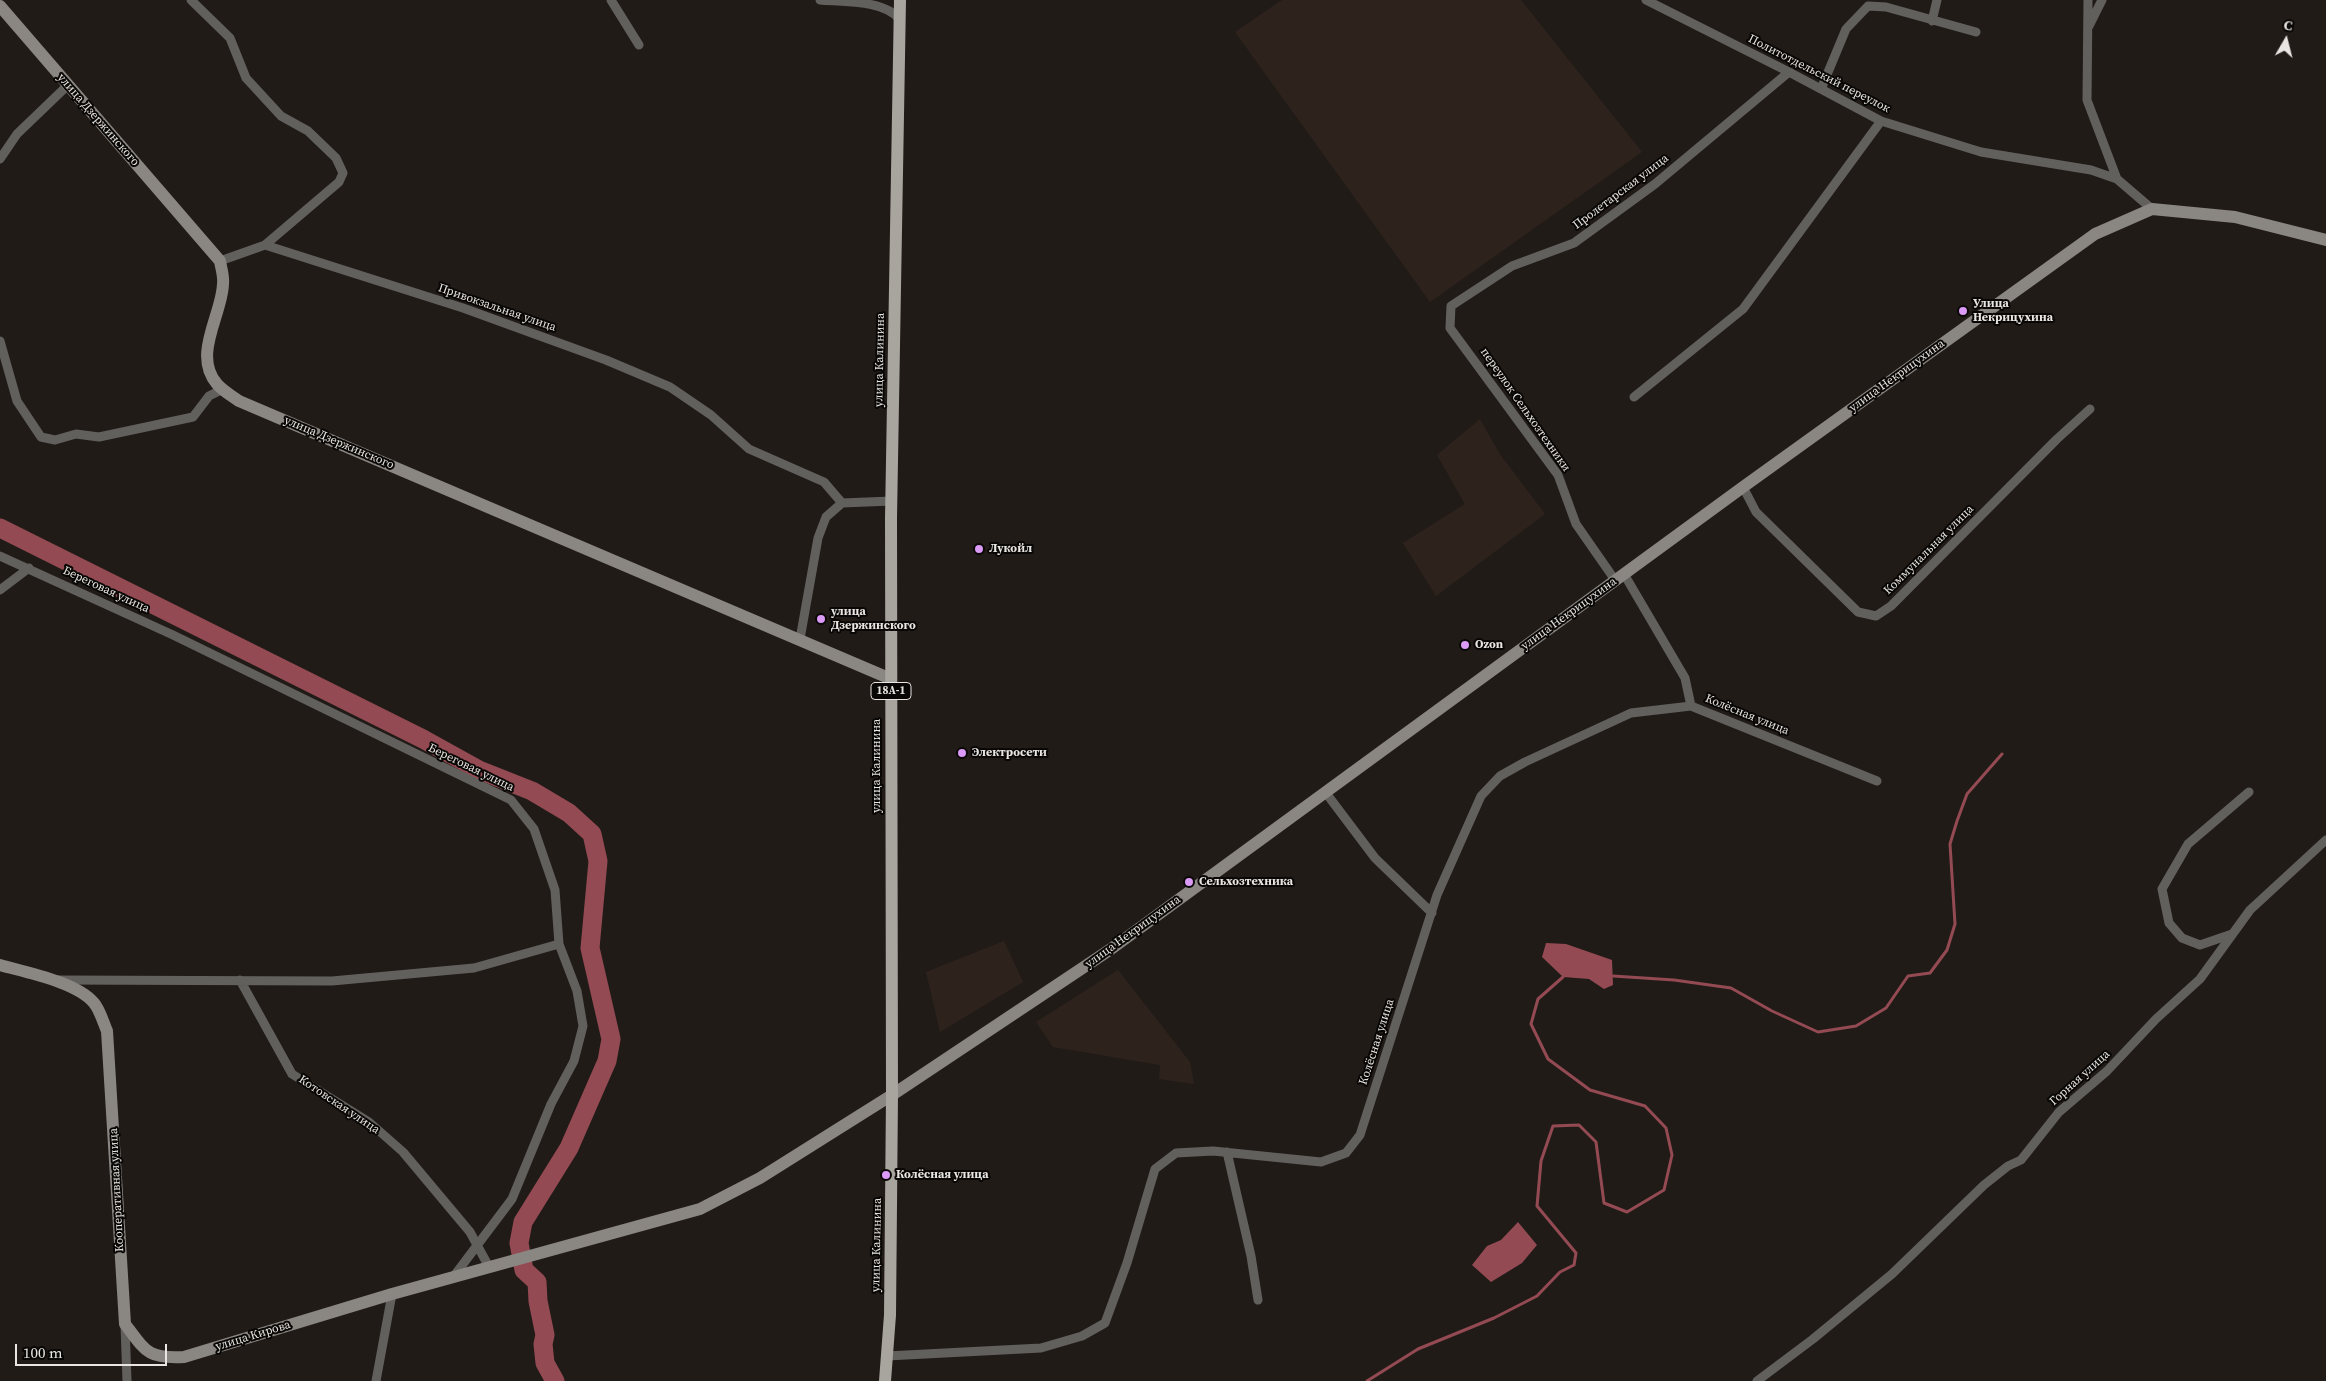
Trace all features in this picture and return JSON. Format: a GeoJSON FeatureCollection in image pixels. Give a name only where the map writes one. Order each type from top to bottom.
{"type":"FeatureCollection","features":[{"type":"Feature","properties":{"kind":"main road","name":"улица Калинина"},"geometry":{"type":"LineString","coordinates":[[885,1381],[890,1315],[892,501],[900,0]]}},
{"type":"Feature","properties":{"kind":"street"},"geometry":{"type":"LineString","coordinates":[[191,0],[230,38],[246,78],[281,116],[308,131],[336,158],[344,173],[339,182],[265,244],[220,261]]}},
{"type":"Feature","properties":{"kind":"street"},"geometry":{"type":"LineString","coordinates":[[611,0],[639,45]]}},
{"type":"Feature","properties":{"kind":"street"},"geometry":{"type":"LineString","coordinates":[[820,0],[867,4],[895,14],[900,20]]}},
{"type":"Feature","properties":{"kind":"street","name":"Политотдельский переулок"},"geometry":{"type":"LineString","coordinates":[[1646,0],[1789,72],[1880,121],[1981,152],[2091,170],[2117,180],[2152,209]]}},
{"type":"Feature","properties":{"kind":"street"},"geometry":{"type":"LineString","coordinates":[[1932,20],[1937,0]]}},
{"type":"Feature","properties":{"kind":"street"},"geometry":{"type":"LineString","coordinates":[[2088,0],[2087,100],[2117,180]]}},
{"type":"Feature","properties":{"kind":"street"},"geometry":{"type":"LineString","coordinates":[[2088,28],[2102,0]]}},
{"type":"Feature","properties":{"kind":"street","name":"улица Дзержинского"},"geometry":{"type":"LineString","coordinates":[[0,6],[220,261],[224,283],[209,336],[209,365],[216,383],[223,389],[239,401],[891,679]]}},
{"type":"Feature","properties":{"kind":"street"},"geometry":{"type":"LineString","coordinates":[[1821,89],[1846,29],[1868,6],[1886,7],[1976,32]]}},
{"type":"Feature","properties":{"kind":"street","name":"Пролетарская улица"},"geometry":{"type":"LineString","coordinates":[[1451,306],[1512,266],[1574,243],[1655,184],[1789,72]]}},
{"type":"Feature","properties":{"kind":"street"},"geometry":{"type":"LineString","coordinates":[[0,159],[17,134],[68,85]]}},
{"type":"Feature","properties":{"kind":"street"},"geometry":{"type":"LineString","coordinates":[[1634,397],[1743,309],[1880,121]]}},
{"type":"Feature","properties":{"kind":"street"},"geometry":{"type":"LineString","coordinates":[[2152,209],[2235,217],[2326,240]]}},
{"type":"Feature","properties":{"kind":"street","name":"улица Некрицухина"},"geometry":{"type":"LineString","coordinates":[[535,1254],[700,1209],[760,1178],[892,1095],[1111,949],[1619,577],[2094,234],[2152,209]]}},
{"type":"Feature","properties":{"kind":"street","name":"Привокзальная улица"},"geometry":{"type":"LineString","coordinates":[[265,244],[463,308],[606,360],[670,387],[711,415],[749,449],[824,482],[842,503]]}},
{"type":"Feature","properties":{"kind":"street","name":"переулок Сельхозтехники"},"geometry":{"type":"LineString","coordinates":[[1451,306],[1450,328],[1558,475],[1576,524],[1619,577],[1685,678],[1691,706]]}},
{"type":"Feature","properties":{"kind":"street"},"geometry":{"type":"LineString","coordinates":[[0,341],[17,401],[41,437],[55,440],[76,434],[99,437],[193,417],[209,396],[223,389]]}},
{"type":"Feature","properties":{"kind":"street","name":"Коммунальная улица"},"geometry":{"type":"LineString","coordinates":[[1743,487],[1756,512],[1858,612],[1876,616],[1891,606],[2057,439],[2090,409]]}},
{"type":"Feature","properties":{"kind":"street"},"geometry":{"type":"LineString","coordinates":[[800,639],[818,538],[826,517],[842,503],[892,501]]}},
{"type":"Feature","properties":{"kind":"street","name":"Береговая улица"},"geometry":{"type":"LineString","coordinates":[[0,556],[173,635],[511,800],[534,829],[555,890],[559,944],[577,991],[583,1026],[574,1061],[551,1104],[512,1199],[454,1276]]}},
{"type":"Feature","properties":{"kind":"street"},"geometry":{"type":"LineString","coordinates":[[0,590],[29,568]]}},
{"type":"Feature","properties":{"kind":"street","name":"Колёсная улица"},"geometry":{"type":"LineString","coordinates":[[887,1356],[1041,1348],[1082,1336],[1105,1323],[1127,1263],[1155,1169],[1176,1153],[1213,1151],[1321,1162],[1346,1153],[1360,1135],[1432,913],[1481,796],[1500,776],[1525,762],[1631,713],[1691,706],[1877,781]]}},
{"type":"Feature","properties":{"kind":"street"},"geometry":{"type":"LineString","coordinates":[[2233,934],[2200,945],[2182,938],[2169,923],[2162,888],[2188,844],[2248,792]]}},
{"type":"Feature","properties":{"kind":"street"},"geometry":{"type":"LineString","coordinates":[[1326,793],[1375,858],[1432,913]]}},
{"type":"Feature","properties":{"kind":"street","name":"Горная улица"},"geometry":{"type":"LineString","coordinates":[[1757,1381],[1813,1339],[1892,1274],[1984,1185],[2008,1166],[2021,1160],[2059,1112],[2108,1071],[2156,1019],[2200,979],[2250,910],[2326,840]]}},
{"type":"Feature","properties":{"kind":"street"},"geometry":{"type":"LineString","coordinates":[[0,965],[54,980],[332,981],[474,968],[559,944]]}},
{"type":"Feature","properties":{"kind":"street","name":"Кооперативная улица"},"geometry":{"type":"LineString","coordinates":[[54,980],[94,1002],[107,1031],[126,1324],[127,1381]]}},
{"type":"Feature","properties":{"kind":"street","name":"Котовская улица"},"geometry":{"type":"LineString","coordinates":[[240,980],[292,1074],[369,1122],[403,1152],[470,1232],[477,1246],[492,1266]]}},
{"type":"Feature","properties":{"kind":"street"},"geometry":{"type":"LineString","coordinates":[[1227,1152],[1251,1256],[1258,1300]]}},
{"type":"Feature","properties":{"kind":"street","name":"улица Кирова"},"geometry":{"type":"LineString","coordinates":[[126,1324],[147,1353],[166,1358],[184,1357],[392,1294],[535,1254]]}},
{"type":"Feature","properties":{"kind":"street"},"geometry":{"type":"LineString","coordinates":[[376,1381],[392,1294]]}},
{"type":"Feature","properties":{"kind":"shaded area"},"geometry":{"type":"Polygon","coordinates":[[[1282,0],[1521,0],[1642,152],[1430,302],[1235,32],[1282,0]]]}},
{"type":"Feature","properties":{"kind":"shaded area"},"geometry":{"type":"Polygon","coordinates":[[[1480,419],[1499,453],[1545,514],[1436,596],[1403,543],[1465,504],[1437,455],[1480,419]]]}},
{"type":"Feature","properties":{"kind":"shaded area"},"geometry":{"type":"Polygon","coordinates":[[[1004,941],[1023,982],[940,1032],[926,972],[1004,941]]]}},
{"type":"Feature","properties":{"kind":"shaded area"},"geometry":{"type":"Polygon","coordinates":[[[1546,943],[1566,944],[1612,960],[1613,985],[1604,989],[1589,979],[1563,977],[1542,957],[1546,943]]]}},
{"type":"Feature","properties":{"kind":"shaded area"},"geometry":{"type":"Polygon","coordinates":[[[1118,970],[1190,1062],[1194,1084],[1159,1079],[1160,1065],[1053,1047],[1036,1022],[1118,970]]]}},
{"type":"Feature","properties":{"kind":"shaded area"},"geometry":{"type":"Polygon","coordinates":[[[1518,1222],[1537,1245],[1522,1263],[1491,1282],[1472,1265],[1487,1246],[1501,1240],[1518,1222]]]}},
{"type":"Feature","properties":{"kind":"waterway"},"geometry":{"type":"LineString","coordinates":[[0,528],[423,739],[479,770],[532,791],[569,813],[592,834],[598,861],[590,948],[611,1039],[607,1061],[569,1148],[523,1222],[519,1243],[524,1270],[537,1282],[538,1301],[545,1335],[543,1344],[545,1363],[555,1381]]}},
{"type":"Feature","properties":{"kind":"waterway"},"geometry":{"type":"LineString","coordinates":[[1613,976],[1674,980],[1731,988],[1772,1011],[1818,1032],[1856,1026],[1886,1008],[1908,976],[1930,973],[1947,950],[1955,924],[1950,844],[1967,794],[2002,754]]}},
{"type":"Feature","properties":{"kind":"waterway"},"geometry":{"type":"LineString","coordinates":[[1367,1381],[1418,1349],[1494,1318],[1537,1296],[1560,1272],[1574,1265],[1576,1253],[1537,1206],[1541,1161],[1553,1126],[1579,1125],[1596,1142],[1604,1203],[1627,1212],[1664,1190],[1672,1155],[1666,1128],[1645,1106],[1590,1090],[1548,1059],[1531,1024],[1538,999],[1563,977]]}},
{"type":"Feature","properties":{"kind":"place","name":"Улица Некрицухина"},"geometry":{"type":"Point","coordinates":[1963,311]}},
{"type":"Feature","properties":{"kind":"place","name":"Лукойл"},"geometry":{"type":"Point","coordinates":[979,549]}},
{"type":"Feature","properties":{"kind":"place","name":"улица Дзержинского"},"geometry":{"type":"Point","coordinates":[821,619]}},
{"type":"Feature","properties":{"kind":"place","name":"Ozon"},"geometry":{"type":"Point","coordinates":[1465,645]}},
{"type":"Feature","properties":{"kind":"place","name":"Электросети"},"geometry":{"type":"Point","coordinates":[962,753]}},
{"type":"Feature","properties":{"kind":"place","name":"Сельхозтехника"},"geometry":{"type":"Point","coordinates":[1189,882]}},
{"type":"Feature","properties":{"kind":"place","name":"Колёсная улица"},"geometry":{"type":"Point","coordinates":[886,1175]}}]}
